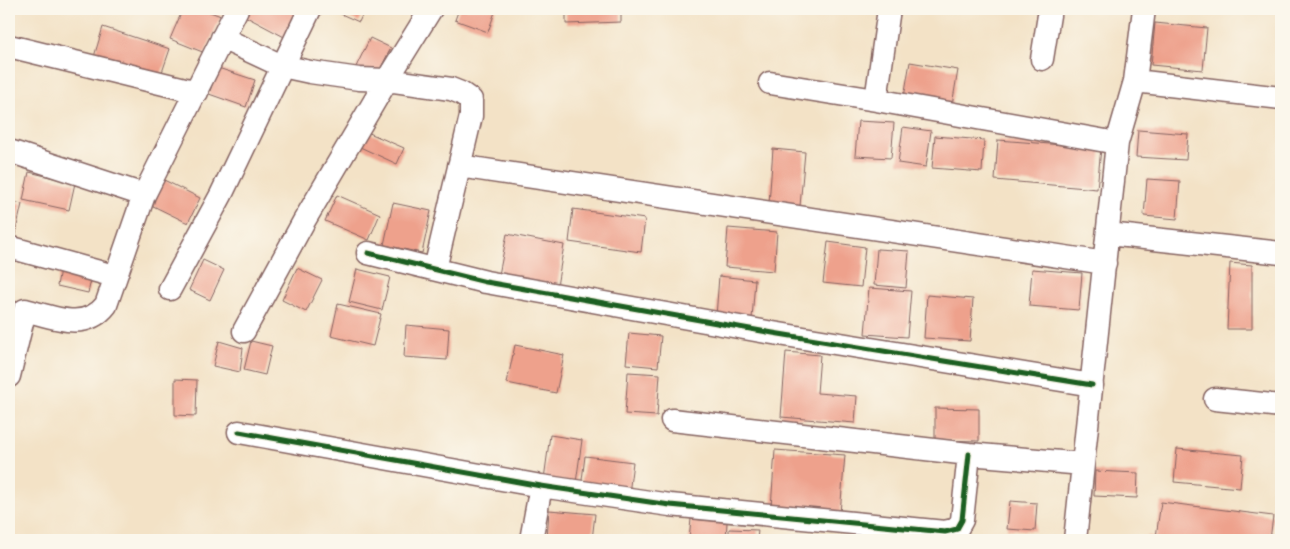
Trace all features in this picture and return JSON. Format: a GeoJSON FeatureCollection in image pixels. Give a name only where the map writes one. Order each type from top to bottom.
{"type":"FeatureCollection","features":[{"type":"Feature","properties":{"kind":"street"},"geometry":{"type":"LineString","coordinates":[[9,376],[17,308],[67,320],[79,320],[90,319],[96,316],[106,305],[114,276],[144,195],[197,92],[236,9]]}},
{"type":"Feature","properties":{"kind":"street"},"geometry":{"type":"LineString","coordinates":[[170,289],[221,195],[310,9]]}},
{"type":"Feature","properties":{"kind":"street"},"geometry":{"type":"LineString","coordinates":[[244,331],[300,228],[431,9]]}},
{"type":"Feature","properties":{"kind":"street"},"geometry":{"type":"LineString","coordinates":[[876,100],[890,9]]}},
{"type":"Feature","properties":{"kind":"street"},"geometry":{"type":"LineString","coordinates":[[1042,59],[1050,9]]}},
{"type":"Feature","properties":{"kind":"street"},"geometry":{"type":"LineString","coordinates":[[1075,540],[1117,143],[1135,81],[1144,9]]}},
{"type":"Feature","properties":{"kind":"street"},"geometry":{"type":"LineString","coordinates":[[222,38],[282,66],[359,79],[387,80],[451,89],[462,93],[471,100],[471,116],[435,270]]}},
{"type":"Feature","properties":{"kind":"street"},"geometry":{"type":"LineString","coordinates":[[9,46],[197,92]]}},
{"type":"Feature","properties":{"kind":"street"},"geometry":{"type":"LineString","coordinates":[[1135,81],[1281,98]]}},
{"type":"Feature","properties":{"kind":"street"},"geometry":{"type":"LineString","coordinates":[[770,83],[1117,143]]}},
{"type":"Feature","properties":{"kind":"street"},"geometry":{"type":"LineString","coordinates":[[9,150],[144,195]]}},
{"type":"Feature","properties":{"kind":"street"},"geometry":{"type":"LineString","coordinates":[[459,166],[1105,263]]}},
{"type":"Feature","properties":{"kind":"street"},"geometry":{"type":"LineString","coordinates":[[1108,234],[1281,253]]}},
{"type":"Feature","properties":{"kind":"street"},"geometry":{"type":"LineString","coordinates":[[9,246],[114,276]]}},
{"type":"Feature","properties":{"kind":"street"},"geometry":{"type":"LineString","coordinates":[[368,253],[486,282],[763,332],[1092,385]]}},
{"type":"Feature","properties":{"kind":"street"},"geometry":{"type":"LineString","coordinates":[[1214,399],[1281,406]]}},
{"type":"Feature","properties":{"kind":"street"},"geometry":{"type":"LineString","coordinates":[[672,420],[969,454],[1083,464]]}},
{"type":"Feature","properties":{"kind":"street"},"geometry":{"type":"LineString","coordinates":[[239,432],[541,486],[670,505],[945,532],[956,529],[962,520],[969,454]]}},
{"type":"Feature","properties":{"kind":"street"},"geometry":{"type":"LineString","coordinates":[[531,540],[541,486]]}},
{"type":"Feature","properties":{"kind":"building"},"geometry":{"type":"Polygon","coordinates":[[[183,9],[202,9],[221,16],[205,53],[170,39],[183,9]]]}},
{"type":"Feature","properties":{"kind":"building"},"geometry":{"type":"Polygon","coordinates":[[[241,9],[291,9],[301,15],[288,39],[239,13],[241,9]]]}},
{"type":"Feature","properties":{"kind":"building"},"geometry":{"type":"Polygon","coordinates":[[[330,9],[365,9],[359,22],[330,9]]]}},
{"type":"Feature","properties":{"kind":"building"},"geometry":{"type":"Polygon","coordinates":[[[459,9],[496,9],[488,32],[455,20],[459,9]]]}},
{"type":"Feature","properties":{"kind":"building"},"geometry":{"type":"Polygon","coordinates":[[[566,9],[621,9],[621,22],[566,24],[566,9]]]}},
{"type":"Feature","properties":{"kind":"building"},"geometry":{"type":"Polygon","coordinates":[[[1155,23],[1207,28],[1203,70],[1151,65],[1155,23]]]}},
{"type":"Feature","properties":{"kind":"building"},"geometry":{"type":"Polygon","coordinates":[[[103,27],[170,49],[159,81],[93,60],[103,27]]]}},
{"type":"Feature","properties":{"kind":"building"},"geometry":{"type":"Polygon","coordinates":[[[370,38],[391,48],[377,75],[354,71],[370,38]]]}},
{"type":"Feature","properties":{"kind":"building"},"geometry":{"type":"Polygon","coordinates":[[[910,62],[958,70],[952,105],[904,97],[910,62]]]}},
{"type":"Feature","properties":{"kind":"building"},"geometry":{"type":"Polygon","coordinates":[[[218,68],[255,80],[246,107],[209,94],[218,68]]]}},
{"type":"Feature","properties":{"kind":"building"},"geometry":{"type":"Polygon","coordinates":[[[858,121],[894,123],[891,158],[855,156],[858,121]]]}},
{"type":"Feature","properties":{"kind":"building"},"geometry":{"type":"Polygon","coordinates":[[[903,127],[931,131],[926,167],[898,163],[903,127]]]}},
{"type":"Feature","properties":{"kind":"building"},"geometry":{"type":"Polygon","coordinates":[[[1138,130],[1188,134],[1186,160],[1136,157],[1138,130]]]}},
{"type":"Feature","properties":{"kind":"building"},"geometry":{"type":"Polygon","coordinates":[[[367,132],[404,148],[397,164],[360,147],[367,132]]]}},
{"type":"Feature","properties":{"kind":"building"},"geometry":{"type":"Polygon","coordinates":[[[935,136],[984,140],[982,172],[932,168],[935,136]]]}},
{"type":"Feature","properties":{"kind":"building"},"geometry":{"type":"Polygon","coordinates":[[[998,140],[1101,148],[1097,189],[995,180],[998,140]]]}},
{"type":"Feature","properties":{"kind":"building"},"geometry":{"type":"Polygon","coordinates":[[[773,149],[805,152],[800,206],[769,204],[773,149]]]}},
{"type":"Feature","properties":{"kind":"building"},"geometry":{"type":"Polygon","coordinates":[[[29,172],[75,183],[69,210],[23,200],[29,172]]]}},
{"type":"Feature","properties":{"kind":"building"},"geometry":{"type":"Polygon","coordinates":[[[158,177],[200,198],[188,223],[145,202],[158,177]]]}},
{"type":"Feature","properties":{"kind":"building"},"geometry":{"type":"Polygon","coordinates":[[[1147,179],[1180,181],[1177,219],[1144,216],[1147,179]]]}},
{"type":"Feature","properties":{"kind":"building"},"geometry":{"type":"Polygon","coordinates":[[[337,195],[380,214],[369,240],[325,221],[337,195]]]}},
{"type":"Feature","properties":{"kind":"building"},"geometry":{"type":"Polygon","coordinates":[[[9,201],[22,204],[14,239],[9,237],[9,201]]]}},
{"type":"Feature","properties":{"kind":"building"},"geometry":{"type":"Polygon","coordinates":[[[393,203],[431,211],[422,253],[384,245],[393,203]]]}},
{"type":"Feature","properties":{"kind":"building"},"geometry":{"type":"Polygon","coordinates":[[[573,209],[645,219],[641,252],[569,242],[573,209]]]}},
{"type":"Feature","properties":{"kind":"building"},"geometry":{"type":"Polygon","coordinates":[[[728,228],[777,232],[774,271],[725,267],[728,228]]]}},
{"type":"Feature","properties":{"kind":"building"},"geometry":{"type":"Polygon","coordinates":[[[507,234],[564,245],[557,286],[499,275],[507,234]]]}},
{"type":"Feature","properties":{"kind":"building"},"geometry":{"type":"Polygon","coordinates":[[[828,242],[865,247],[861,287],[823,283],[828,242]]]}},
{"type":"Feature","properties":{"kind":"building"},"geometry":{"type":"Polygon","coordinates":[[[877,249],[909,251],[906,288],[874,285],[877,249]]]}},
{"type":"Feature","properties":{"kind":"building"},"geometry":{"type":"Polygon","coordinates":[[[203,260],[224,270],[210,300],[189,290],[203,260]]]}},
{"type":"Feature","properties":{"kind":"building"},"geometry":{"type":"Polygon","coordinates":[[[1230,263],[1252,265],[1252,329],[1227,329],[1230,263]]]}},
{"type":"Feature","properties":{"kind":"building"},"geometry":{"type":"Polygon","coordinates":[[[297,268],[322,280],[306,312],[282,300],[297,268]]]}},
{"type":"Feature","properties":{"kind":"building"},"geometry":{"type":"Polygon","coordinates":[[[60,269],[92,276],[88,293],[57,286],[60,269]]]}},
{"type":"Feature","properties":{"kind":"building"},"geometry":{"type":"Polygon","coordinates":[[[357,269],[390,277],[382,310],[349,302],[357,269]]]}},
{"type":"Feature","properties":{"kind":"building"},"geometry":{"type":"Polygon","coordinates":[[[1032,269],[1082,273],[1079,310],[1029,306],[1032,269]]]}},
{"type":"Feature","properties":{"kind":"building"},"geometry":{"type":"Polygon","coordinates":[[[719,276],[755,280],[752,319],[716,317],[719,276]]]}},
{"type":"Feature","properties":{"kind":"building"},"geometry":{"type":"Polygon","coordinates":[[[869,288],[911,291],[907,337],[865,334],[869,288]]]}},
{"type":"Feature","properties":{"kind":"building"},"geometry":{"type":"Polygon","coordinates":[[[927,295],[973,299],[970,341],[924,338],[927,295]]]}},
{"type":"Feature","properties":{"kind":"building"},"geometry":{"type":"Polygon","coordinates":[[[338,304],[381,314],[373,346],[331,336],[338,304]]]}},
{"type":"Feature","properties":{"kind":"building"},"geometry":{"type":"Polygon","coordinates":[[[406,325],[449,329],[447,360],[404,357],[406,325]]]}},
{"type":"Feature","properties":{"kind":"building"},"geometry":{"type":"Polygon","coordinates":[[[629,333],[661,336],[658,367],[626,364],[629,333]]]}},
{"type":"Feature","properties":{"kind":"building"},"geometry":{"type":"Polygon","coordinates":[[[219,341],[243,348],[240,372],[213,366],[219,341]]]}},
{"type":"Feature","properties":{"kind":"building"},"geometry":{"type":"Polygon","coordinates":[[[251,341],[272,346],[265,375],[244,370],[251,341]]]}},
{"type":"Feature","properties":{"kind":"building"},"geometry":{"type":"Polygon","coordinates":[[[515,345],[564,355],[556,393],[507,383],[515,345]]]}},
{"type":"Feature","properties":{"kind":"building"},"geometry":{"type":"Polygon","coordinates":[[[786,352],[820,355],[817,393],[857,396],[855,423],[781,417],[786,352]]]}},
{"type":"Feature","properties":{"kind":"building"},"geometry":{"type":"Polygon","coordinates":[[[628,372],[660,374],[657,416],[625,414],[628,372]]]}},
{"type":"Feature","properties":{"kind":"building"},"geometry":{"type":"Polygon","coordinates":[[[175,379],[197,380],[196,416],[175,415],[175,379]]]}},
{"type":"Feature","properties":{"kind":"building"},"geometry":{"type":"Polygon","coordinates":[[[935,408],[979,409],[979,441],[935,440],[935,408]]]}},
{"type":"Feature","properties":{"kind":"building"},"geometry":{"type":"Polygon","coordinates":[[[550,435],[582,440],[576,483],[544,479],[550,435]]]}},
{"type":"Feature","properties":{"kind":"building"},"geometry":{"type":"Polygon","coordinates":[[[1177,449],[1243,455],[1240,488],[1174,482],[1177,449]]]}},
{"type":"Feature","properties":{"kind":"building"},"geometry":{"type":"Polygon","coordinates":[[[775,450],[845,455],[840,513],[771,508],[775,450]]]}},
{"type":"Feature","properties":{"kind":"building"},"geometry":{"type":"Polygon","coordinates":[[[585,456],[633,462],[629,494],[581,488],[585,456]]]}},
{"type":"Feature","properties":{"kind":"building"},"geometry":{"type":"Polygon","coordinates":[[[1095,471],[1138,473],[1137,498],[1094,496],[1095,471]]]}},
{"type":"Feature","properties":{"kind":"building"},"geometry":{"type":"Polygon","coordinates":[[[1010,501],[1037,503],[1035,531],[1007,529],[1010,501]]]}},
{"type":"Feature","properties":{"kind":"building"},"geometry":{"type":"Polygon","coordinates":[[[1161,502],[1273,516],[1270,540],[1147,540],[1147,536],[1156,537],[1161,502]]]}},
{"type":"Feature","properties":{"kind":"building"},"geometry":{"type":"Polygon","coordinates":[[[549,510],[595,514],[592,540],[547,540],[549,510]]]}},
{"type":"Feature","properties":{"kind":"building"},"geometry":{"type":"Polygon","coordinates":[[[691,519],[727,522],[726,540],[689,540],[691,519]]]}},
{"type":"Feature","properties":{"kind":"building"},"geometry":{"type":"Polygon","coordinates":[[[729,529],[758,530],[757,540],[729,540],[729,529]]]}},
{"type":"Feature","properties":{"kind":"cycle path"},"geometry":{"type":"LineString","coordinates":[[368,253],[486,282],[773,333],[1092,385]]}},
{"type":"Feature","properties":{"kind":"cycle path"},"geometry":{"type":"LineString","coordinates":[[239,432],[541,486],[670,505],[945,532],[957,529],[962,520],[969,454]]}}]}
